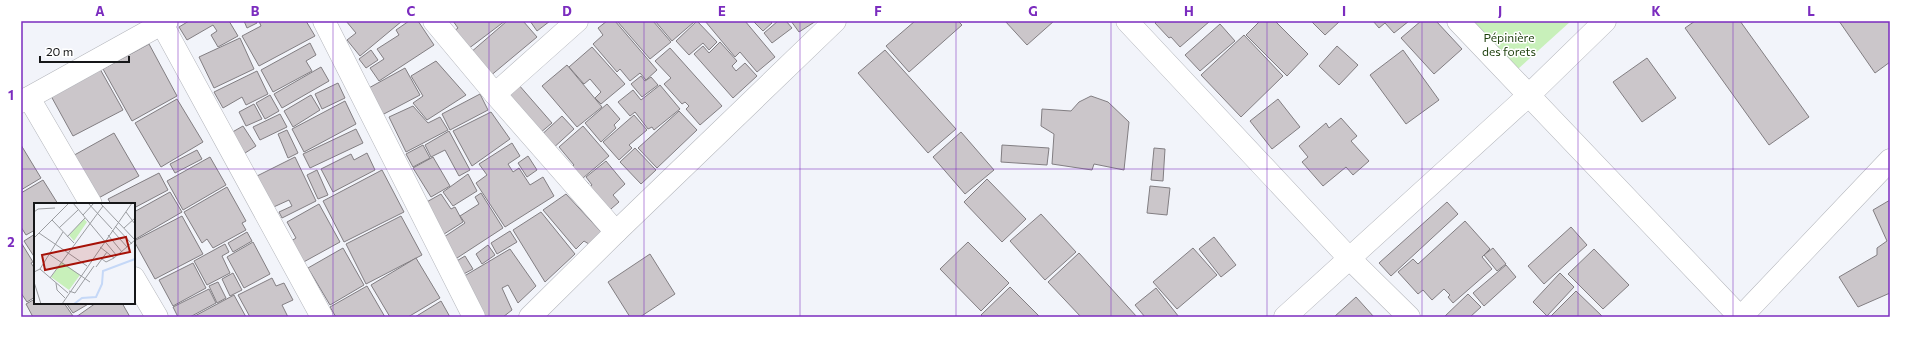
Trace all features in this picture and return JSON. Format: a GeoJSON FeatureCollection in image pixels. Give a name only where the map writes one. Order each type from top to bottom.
{"type":"FeatureCollection","features":[{"type":"Feature","properties":{"kind":"street"},"geometry":{"type":"LineString","coordinates":[[324,21],[474,317]]}},
{"type":"Feature","properties":{"kind":"street"},"geometry":{"type":"LineString","coordinates":[[434,21],[495,94],[616,232]]}},
{"type":"Feature","properties":{"kind":"street"},"geometry":{"type":"LineString","coordinates":[[495,94],[577,21]]}},
{"type":"Feature","properties":{"kind":"street"},"geometry":{"type":"LineString","coordinates":[[530,317],[835,21]]}},
{"type":"Feature","properties":{"kind":"street"},"geometry":{"type":"LineString","coordinates":[[1127,21],[1349,258],[1409,317]]}},
{"type":"Feature","properties":{"kind":"street"},"geometry":{"type":"LineString","coordinates":[[1458,21],[1741,317],[1890,160]]}},
{"type":"Feature","properties":{"kind":"street"},"geometry":{"type":"LineString","coordinates":[[1285,317],[1529,95],[1605,21]]}},
{"type":"Feature","properties":{"kind":"street"},"geometry":{"type":"LineString","coordinates":[[90,203],[25,100],[165,22],[322,317]]}},
{"type":"Feature","properties":{"kind":"street"},"geometry":{"type":"LineString","coordinates":[[135,280],[157,317]]}},
{"type":"Feature","properties":{"kind":"green space","name":"Pépinière des forets"},"geometry":{"type":"Polygon","coordinates":[[[1453,21],[1571,21],[1508,78],[1453,21]]]}},
{"type":"Feature","properties":{"kind":"building"},"geometry":{"type":"Polygon","coordinates":[[[189,21],[229,21],[238,36],[218,47],[211,35],[217,31],[213,25],[187,40],[179,27],[189,21]]]}},
{"type":"Feature","properties":{"kind":"building"},"geometry":{"type":"Polygon","coordinates":[[[244,21],[256,21],[257,23],[247,28],[244,21]]]}},
{"type":"Feature","properties":{"kind":"building"},"geometry":{"type":"Polygon","coordinates":[[[259,21],[306,21],[315,36],[259,66],[242,36],[261,26],[259,21]]]}},
{"type":"Feature","properties":{"kind":"building"},"geometry":{"type":"Polygon","coordinates":[[[346,21],[402,21],[360,56],[347,40],[356,33],[346,21]]]}},
{"type":"Feature","properties":{"kind":"building"},"geometry":{"type":"Polygon","coordinates":[[[409,21],[418,21],[434,45],[379,81],[370,68],[384,59],[377,49],[399,35],[396,30],[409,21]]]}},
{"type":"Feature","properties":{"kind":"building"},"geometry":{"type":"Polygon","coordinates":[[[453,21],[505,21],[468,49],[454,31],[458,28],[453,21]]]}},
{"type":"Feature","properties":{"kind":"building"},"geometry":{"type":"Polygon","coordinates":[[[507,21],[523,21],[537,37],[489,77],[470,53],[507,21]]]}},
{"type":"Feature","properties":{"kind":"building"},"geometry":{"type":"Polygon","coordinates":[[[530,21],[550,21],[537,31],[530,21]]]}},
{"type":"Feature","properties":{"kind":"building"},"geometry":{"type":"Polygon","coordinates":[[[607,21],[615,21],[657,70],[646,80],[640,73],[630,81],[620,69],[617,72],[593,44],[603,35],[598,28],[607,21]]]}},
{"type":"Feature","properties":{"kind":"building"},"geometry":{"type":"Polygon","coordinates":[[[617,21],[653,21],[671,42],[650,59],[617,21]]]}},
{"type":"Feature","properties":{"kind":"building"},"geometry":{"type":"Polygon","coordinates":[[[655,21],[693,21],[694,22],[672,41],[655,21]]]}},
{"type":"Feature","properties":{"kind":"building"},"geometry":{"type":"Polygon","coordinates":[[[697,21],[717,42],[709,50],[703,43],[689,55],[676,41],[697,21]]]}},
{"type":"Feature","properties":{"kind":"building"},"geometry":{"type":"Polygon","coordinates":[[[705,21],[745,21],[775,57],[757,72],[740,52],[735,57],[705,21]]]}},
{"type":"Feature","properties":{"kind":"building"},"geometry":{"type":"Polygon","coordinates":[[[753,21],[770,21],[772,23],[763,31],[753,21]]]}},
{"type":"Feature","properties":{"kind":"building"},"geometry":{"type":"Polygon","coordinates":[[[778,21],[786,21],[792,28],[772,43],[764,33],[778,21]]]}},
{"type":"Feature","properties":{"kind":"building"},"geometry":{"type":"Polygon","coordinates":[[[791,21],[816,21],[799,32],[791,21]]]}},
{"type":"Feature","properties":{"kind":"building"},"geometry":{"type":"Polygon","coordinates":[[[915,21],[958,21],[962,25],[909,72],[886,46],[915,21]]]}},
{"type":"Feature","properties":{"kind":"building"},"geometry":{"type":"Polygon","coordinates":[[[1005,21],[1054,21],[1027,45],[1005,21]]]}},
{"type":"Feature","properties":{"kind":"building"},"geometry":{"type":"Polygon","coordinates":[[[1157,21],[1210,21],[1180,47],[1155,23],[1157,21]]]}},
{"type":"Feature","properties":{"kind":"building"},"geometry":{"type":"Polygon","coordinates":[[[1260,21],[1275,21],[1308,54],[1287,76],[1246,35],[1260,21]]]}},
{"type":"Feature","properties":{"kind":"building"},"geometry":{"type":"Polygon","coordinates":[[[1311,21],[1340,21],[1325,35],[1311,21]]]}},
{"type":"Feature","properties":{"kind":"building"},"geometry":{"type":"Polygon","coordinates":[[[1373,21],[1409,21],[1394,33],[1385,23],[1379,28],[1373,21]]]}},
{"type":"Feature","properties":{"kind":"building"},"geometry":{"type":"Polygon","coordinates":[[[1421,21],[1436,21],[1462,49],[1434,74],[1401,38],[1421,21]]]}},
{"type":"Feature","properties":{"kind":"building"},"geometry":{"type":"Polygon","coordinates":[[[1695,21],[1740,21],[1809,117],[1769,145],[1685,28],[1695,21]]]}},
{"type":"Feature","properties":{"kind":"building"},"geometry":{"type":"Polygon","coordinates":[[[1839,21],[1890,21],[1890,62],[1875,73],[1839,21]]]}},
{"type":"Feature","properties":{"kind":"building"},"geometry":{"type":"Polygon","coordinates":[[[1220,24],[1235,41],[1200,71],[1185,55],[1220,24]]]}},
{"type":"Feature","properties":{"kind":"building"},"geometry":{"type":"Polygon","coordinates":[[[1244,35],[1283,76],[1241,117],[1201,75],[1244,35]]]}},
{"type":"Feature","properties":{"kind":"building"},"geometry":{"type":"Polygon","coordinates":[[[240,38],[254,69],[214,88],[199,57],[240,38]]]}},
{"type":"Feature","properties":{"kind":"building"},"geometry":{"type":"Polygon","coordinates":[[[720,42],[737,61],[732,66],[736,71],[745,63],[757,76],[733,98],[694,54],[703,46],[709,53],[720,42]]]}},
{"type":"Feature","properties":{"kind":"building"},"geometry":{"type":"Polygon","coordinates":[[[310,43],[316,55],[306,61],[312,71],[273,92],[261,70],[310,43]]]}},
{"type":"Feature","properties":{"kind":"building"},"geometry":{"type":"Polygon","coordinates":[[[149,44],[177,96],[132,121],[103,69],[149,44]]]}},
{"type":"Feature","properties":{"kind":"building"},"geometry":{"type":"Polygon","coordinates":[[[1337,46],[1358,65],[1339,85],[1319,66],[1337,46]]]}},
{"type":"Feature","properties":{"kind":"building"},"geometry":{"type":"Polygon","coordinates":[[[592,47],[625,84],[601,104],[595,98],[601,92],[590,79],[584,84],[569,67],[592,47]]]}},
{"type":"Feature","properties":{"kind":"building"},"geometry":{"type":"Polygon","coordinates":[[[670,48],[722,106],[700,125],[686,109],[689,106],[685,102],[682,104],[664,84],[671,78],[655,61],[670,48]]]}},
{"type":"Feature","properties":{"kind":"building"},"geometry":{"type":"Polygon","coordinates":[[[371,50],[378,60],[366,68],[359,59],[371,50]]]}},
{"type":"Feature","properties":{"kind":"building"},"geometry":{"type":"Polygon","coordinates":[[[885,50],[956,129],[928,153],[858,73],[885,50]]]}},
{"type":"Feature","properties":{"kind":"building"},"geometry":{"type":"Polygon","coordinates":[[[1403,50],[1439,100],[1406,124],[1370,75],[1403,50]]]}},
{"type":"Feature","properties":{"kind":"building"},"geometry":{"type":"Polygon","coordinates":[[[1647,58],[1676,98],[1642,122],[1613,82],[1647,58]]]}},
{"type":"Feature","properties":{"kind":"building"},"geometry":{"type":"Polygon","coordinates":[[[436,61],[466,95],[427,120],[413,103],[423,96],[411,76],[436,61]]]}},
{"type":"Feature","properties":{"kind":"building"},"geometry":{"type":"Polygon","coordinates":[[[567,65],[602,107],[577,127],[542,86],[567,65]]]}},
{"type":"Feature","properties":{"kind":"building"},"geometry":{"type":"Polygon","coordinates":[[[321,67],[329,81],[282,108],[274,94],[321,67]]]}},
{"type":"Feature","properties":{"kind":"building"},"geometry":{"type":"Polygon","coordinates":[[[405,68],[420,95],[382,115],[367,89],[405,68]]]}},
{"type":"Feature","properties":{"kind":"building"},"geometry":{"type":"Polygon","coordinates":[[[100,69],[123,110],[73,136],[51,96],[100,69]]]}},
{"type":"Feature","properties":{"kind":"building"},"geometry":{"type":"Polygon","coordinates":[[[257,71],[268,94],[246,105],[242,97],[223,108],[214,92],[257,71]]]}},
{"type":"Feature","properties":{"kind":"building"},"geometry":{"type":"Polygon","coordinates":[[[641,76],[645,81],[651,77],[658,85],[642,97],[631,84],[641,76]]]}},
{"type":"Feature","properties":{"kind":"building"},"geometry":{"type":"Polygon","coordinates":[[[338,83],[345,98],[322,109],[315,94],[338,83]]]}},
{"type":"Feature","properties":{"kind":"building"},"geometry":{"type":"Polygon","coordinates":[[[518,84],[552,123],[534,138],[500,99],[518,84]]]}},
{"type":"Feature","properties":{"kind":"building"},"geometry":{"type":"Polygon","coordinates":[[[660,85],[680,109],[654,130],[652,127],[648,129],[635,112],[630,116],[618,102],[633,90],[641,100],[660,85]]]}},
{"type":"Feature","properties":{"kind":"building"},"geometry":{"type":"Polygon","coordinates":[[[480,94],[488,110],[450,130],[442,114],[480,94]]]}},
{"type":"Feature","properties":{"kind":"building"},"geometry":{"type":"Polygon","coordinates":[[[270,95],[279,111],[265,119],[256,103],[270,95]]]}},
{"type":"Feature","properties":{"kind":"building"},"geometry":{"type":"Polygon","coordinates":[[[311,95],[320,110],[293,127],[284,111],[311,95]]]}},
{"type":"Feature","properties":{"kind":"building"},"geometry":{"type":"Polygon","coordinates":[[[1091,96],[1108,102],[1129,122],[1124,170],[1094,164],[1092,170],[1052,164],[1054,134],[1041,126],[1042,109],[1071,111],[1079,102],[1091,96]]]}},
{"type":"Feature","properties":{"kind":"building"},"geometry":{"type":"Polygon","coordinates":[[[177,99],[203,142],[161,167],[135,123],[177,99]]]}},
{"type":"Feature","properties":{"kind":"building"},"geometry":{"type":"Polygon","coordinates":[[[1278,99],[1300,127],[1272,149],[1250,121],[1278,99]]]}},
{"type":"Feature","properties":{"kind":"building"},"geometry":{"type":"Polygon","coordinates":[[[345,101],[356,124],[304,152],[292,129],[345,101]]]}},
{"type":"Feature","properties":{"kind":"building"},"geometry":{"type":"Polygon","coordinates":[[[254,104],[262,119],[246,126],[239,112],[254,104]]]}},
{"type":"Feature","properties":{"kind":"building"},"geometry":{"type":"Polygon","coordinates":[[[607,104],[620,119],[614,125],[616,128],[601,142],[585,123],[607,104]]]}},
{"type":"Feature","properties":{"kind":"building"},"geometry":{"type":"Polygon","coordinates":[[[413,106],[428,123],[440,117],[448,130],[406,152],[389,117],[413,106]]]}},
{"type":"Feature","properties":{"kind":"building"},"geometry":{"type":"Polygon","coordinates":[[[679,111],[697,130],[657,168],[638,148],[679,111]]]}},
{"type":"Feature","properties":{"kind":"building"},"geometry":{"type":"Polygon","coordinates":[[[491,112],[510,139],[472,166],[453,131],[491,112]]]}},
{"type":"Feature","properties":{"kind":"building"},"geometry":{"type":"Polygon","coordinates":[[[280,114],[287,127],[260,140],[253,127],[280,114]]]}},
{"type":"Feature","properties":{"kind":"building"},"geometry":{"type":"Polygon","coordinates":[[[634,115],[647,130],[629,145],[632,148],[619,160],[603,142],[634,115]]]}},
{"type":"Feature","properties":{"kind":"building"},"geometry":{"type":"Polygon","coordinates":[[[562,116],[574,129],[550,151],[538,138],[562,116]]]}},
{"type":"Feature","properties":{"kind":"building"},"geometry":{"type":"Polygon","coordinates":[[[1341,118],[1357,136],[1351,141],[1369,161],[1353,175],[1346,167],[1323,186],[1302,162],[1308,157],[1299,146],[1326,123],[1329,128],[1341,118]]]}},
{"type":"Feature","properties":{"kind":"building"},"geometry":{"type":"Polygon","coordinates":[[[243,126],[256,146],[242,155],[229,134],[243,126]]]}},
{"type":"Feature","properties":{"kind":"building"},"geometry":{"type":"Polygon","coordinates":[[[583,126],[609,156],[583,178],[589,184],[582,190],[565,172],[574,165],[559,147],[583,126]]]}},
{"type":"Feature","properties":{"kind":"building"},"geometry":{"type":"Polygon","coordinates":[[[356,129],[363,143],[310,168],[303,154],[356,129]]]}},
{"type":"Feature","properties":{"kind":"building"},"geometry":{"type":"Polygon","coordinates":[[[287,130],[298,153],[288,158],[278,134],[287,130]]]}},
{"type":"Feature","properties":{"kind":"building"},"geometry":{"type":"Polygon","coordinates":[[[449,131],[470,170],[459,176],[445,150],[431,157],[425,145],[449,131]]]}},
{"type":"Feature","properties":{"kind":"building"},"geometry":{"type":"Polygon","coordinates":[[[961,132],[994,170],[965,194],[933,157],[961,132]]]}},
{"type":"Feature","properties":{"kind":"building"},"geometry":{"type":"Polygon","coordinates":[[[114,133],[139,176],[93,201],[69,158],[114,133]]]}},
{"type":"Feature","properties":{"kind":"building"},"geometry":{"type":"Polygon","coordinates":[[[512,143],[520,156],[508,164],[513,172],[519,168],[530,185],[543,177],[554,196],[505,227],[476,183],[487,175],[479,164],[512,143]]]}},
{"type":"Feature","properties":{"kind":"building"},"geometry":{"type":"Polygon","coordinates":[[[21,145],[41,178],[21,190],[21,145]]]}},
{"type":"Feature","properties":{"kind":"building"},"geometry":{"type":"Polygon","coordinates":[[[423,145],[430,158],[413,167],[406,154],[423,145]]]}},
{"type":"Feature","properties":{"kind":"building"},"geometry":{"type":"Polygon","coordinates":[[[1002,145],[1049,148],[1047,165],[1001,162],[1002,145]]]}},
{"type":"Feature","properties":{"kind":"building"},"geometry":{"type":"Polygon","coordinates":[[[635,148],[656,170],[641,184],[620,162],[635,148]]]}},
{"type":"Feature","properties":{"kind":"building"},"geometry":{"type":"Polygon","coordinates":[[[1154,148],[1165,149],[1163,181],[1151,180],[1154,148]]]}},
{"type":"Feature","properties":{"kind":"building"},"geometry":{"type":"Polygon","coordinates":[[[197,150],[202,159],[175,173],[170,164],[197,150]]]}},
{"type":"Feature","properties":{"kind":"building"},"geometry":{"type":"Polygon","coordinates":[[[367,153],[375,170],[333,192],[321,169],[351,154],[354,160],[367,153]]]}},
{"type":"Feature","properties":{"kind":"building"},"geometry":{"type":"Polygon","coordinates":[[[528,156],[537,170],[527,177],[518,163],[528,156]]]}},
{"type":"Feature","properties":{"kind":"building"},"geometry":{"type":"Polygon","coordinates":[[[210,157],[226,185],[183,210],[167,181],[210,157]]]}},
{"type":"Feature","properties":{"kind":"building"},"geometry":{"type":"Polygon","coordinates":[[[295,157],[316,201],[282,218],[279,212],[292,206],[289,200],[267,210],[251,179],[295,157]]]}},
{"type":"Feature","properties":{"kind":"building"},"geometry":{"type":"Polygon","coordinates":[[[433,157],[450,186],[431,197],[413,168],[433,157]]]}},
{"type":"Feature","properties":{"kind":"building"},"geometry":{"type":"Polygon","coordinates":[[[606,161],[625,184],[613,195],[619,202],[604,215],[584,191],[592,185],[586,177],[606,161]]]}},
{"type":"Feature","properties":{"kind":"building"},"geometry":{"type":"Polygon","coordinates":[[[317,170],[328,195],[318,199],[307,175],[317,170]]]}},
{"type":"Feature","properties":{"kind":"building"},"geometry":{"type":"Polygon","coordinates":[[[382,170],[404,212],[344,242],[323,201],[382,170]]]}},
{"type":"Feature","properties":{"kind":"building"},"geometry":{"type":"Polygon","coordinates":[[[159,173],[168,190],[135,207],[135,203],[110,203],[108,199],[159,173]]]}},
{"type":"Feature","properties":{"kind":"building"},"geometry":{"type":"Polygon","coordinates":[[[468,174],[477,191],[453,206],[443,192],[468,174]]]}},
{"type":"Feature","properties":{"kind":"building"},"geometry":{"type":"Polygon","coordinates":[[[987,179],[1026,219],[1002,242],[964,202],[987,179]]]}},
{"type":"Feature","properties":{"kind":"building"},"geometry":{"type":"Polygon","coordinates":[[[43,180],[57,203],[34,203],[34,231],[26,235],[21,227],[21,193],[43,180]]]}},
{"type":"Feature","properties":{"kind":"building"},"geometry":{"type":"Polygon","coordinates":[[[1150,186],[1170,188],[1167,215],[1147,213],[1150,186]]]}},
{"type":"Feature","properties":{"kind":"building"},"geometry":{"type":"Polygon","coordinates":[[[227,187],[246,221],[242,223],[246,230],[213,248],[207,239],[202,243],[184,212],[227,187]]]}},
{"type":"Feature","properties":{"kind":"building"},"geometry":{"type":"Polygon","coordinates":[[[170,192],[182,212],[135,239],[135,211],[170,192]]]}},
{"type":"Feature","properties":{"kind":"building"},"geometry":{"type":"Polygon","coordinates":[[[481,193],[503,228],[454,260],[441,239],[465,223],[460,216],[479,204],[475,197],[481,193]]]}},
{"type":"Feature","properties":{"kind":"building"},"geometry":{"type":"Polygon","coordinates":[[[441,194],[451,209],[455,207],[463,222],[441,236],[423,204],[441,194]]]}},
{"type":"Feature","properties":{"kind":"building"},"geometry":{"type":"Polygon","coordinates":[[[566,194],[604,235],[592,246],[584,241],[576,249],[543,210],[566,194]]]}},
{"type":"Feature","properties":{"kind":"building"},"geometry":{"type":"Polygon","coordinates":[[[1890,200],[1890,293],[1858,307],[1839,277],[1877,255],[1877,248],[1887,241],[1873,210],[1890,200]]]}},
{"type":"Feature","properties":{"kind":"building"},"geometry":{"type":"Polygon","coordinates":[[[1447,202],[1458,214],[1391,276],[1379,263],[1447,202]]]}},
{"type":"Feature","properties":{"kind":"building"},"geometry":{"type":"Polygon","coordinates":[[[319,204],[340,242],[300,264],[288,243],[296,238],[287,222],[319,204]]]}},
{"type":"Feature","properties":{"kind":"building"},"geometry":{"type":"Polygon","coordinates":[[[541,212],[575,254],[545,282],[513,230],[541,212]]]}},
{"type":"Feature","properties":{"kind":"building"},"geometry":{"type":"Polygon","coordinates":[[[1041,214],[1076,252],[1045,280],[1010,241],[1041,214]]]}},
{"type":"Feature","properties":{"kind":"building"},"geometry":{"type":"Polygon","coordinates":[[[182,216],[203,254],[155,279],[135,240],[182,216]]]}},
{"type":"Feature","properties":{"kind":"building"},"geometry":{"type":"Polygon","coordinates":[[[401,216],[422,255],[366,284],[346,244],[401,216]]]}},
{"type":"Feature","properties":{"kind":"building"},"geometry":{"type":"Polygon","coordinates":[[[1465,221],[1490,249],[1482,257],[1492,269],[1453,303],[1448,297],[1450,295],[1444,289],[1432,300],[1423,290],[1418,294],[1398,272],[1413,259],[1418,264],[1465,221]]]}},
{"type":"Feature","properties":{"kind":"building"},"geometry":{"type":"Polygon","coordinates":[[[1571,227],[1587,245],[1544,284],[1528,266],[1571,227]]]}},
{"type":"Feature","properties":{"kind":"building"},"geometry":{"type":"Polygon","coordinates":[[[510,231],[517,242],[497,254],[491,243],[510,231]]]}},
{"type":"Feature","properties":{"kind":"building"},"geometry":{"type":"Polygon","coordinates":[[[247,232],[252,241],[233,252],[228,243],[247,232]]]}},
{"type":"Feature","properties":{"kind":"building"},"geometry":{"type":"Polygon","coordinates":[[[34,235],[34,256],[24,241],[34,235]]]}},
{"type":"Feature","properties":{"kind":"building"},"geometry":{"type":"Polygon","coordinates":[[[1214,237],[1236,265],[1221,277],[1199,249],[1214,237]]]}},
{"type":"Feature","properties":{"kind":"building"},"geometry":{"type":"Polygon","coordinates":[[[253,242],[270,274],[244,288],[227,257],[253,242]]]}},
{"type":"Feature","properties":{"kind":"building"},"geometry":{"type":"Polygon","coordinates":[[[968,242],[1009,283],[981,311],[940,269],[968,242]]]}},
{"type":"Feature","properties":{"kind":"building"},"geometry":{"type":"Polygon","coordinates":[[[22,244],[33,262],[31,263],[34,268],[34,298],[27,302],[21,293],[22,244]]]}},
{"type":"Feature","properties":{"kind":"building"},"geometry":{"type":"Polygon","coordinates":[[[225,244],[229,252],[222,256],[230,273],[207,285],[194,261],[225,244]]]}},
{"type":"Feature","properties":{"kind":"building"},"geometry":{"type":"Polygon","coordinates":[[[488,245],[495,255],[482,264],[476,254],[488,245]]]}},
{"type":"Feature","properties":{"kind":"building"},"geometry":{"type":"Polygon","coordinates":[[[343,248],[364,285],[330,305],[308,268],[343,248]]]}},
{"type":"Feature","properties":{"kind":"building"},"geometry":{"type":"Polygon","coordinates":[[[1193,248],[1217,275],[1177,309],[1153,282],[1193,248]]]}},
{"type":"Feature","properties":{"kind":"building"},"geometry":{"type":"Polygon","coordinates":[[[1493,248],[1506,264],[1497,271],[1484,255],[1493,248]]]}},
{"type":"Feature","properties":{"kind":"building"},"geometry":{"type":"Polygon","coordinates":[[[510,249],[536,286],[518,303],[508,285],[502,288],[512,310],[503,317],[482,317],[461,278],[510,249]]]}},
{"type":"Feature","properties":{"kind":"building"},"geometry":{"type":"Polygon","coordinates":[[[1594,249],[1629,285],[1603,309],[1568,274],[1594,249]]]}},
{"type":"Feature","properties":{"kind":"building"},"geometry":{"type":"Polygon","coordinates":[[[1079,253],[1137,317],[1081,317],[1048,282],[1079,253]]]}},
{"type":"Feature","properties":{"kind":"building"},"geometry":{"type":"Polygon","coordinates":[[[650,254],[675,294],[640,317],[630,317],[608,282],[650,254]]]}},
{"type":"Feature","properties":{"kind":"building"},"geometry":{"type":"Polygon","coordinates":[[[465,256],[473,269],[458,277],[450,265],[465,256]]]}},
{"type":"Feature","properties":{"kind":"building"},"geometry":{"type":"Polygon","coordinates":[[[416,258],[440,298],[408,317],[390,317],[371,285],[416,258]]]}},
{"type":"Feature","properties":{"kind":"building"},"geometry":{"type":"Polygon","coordinates":[[[193,263],[206,288],[173,306],[159,280],[193,263]]]}},
{"type":"Feature","properties":{"kind":"building"},"geometry":{"type":"Polygon","coordinates":[[[1506,265],[1516,277],[1484,306],[1473,293],[1506,265]]]}},
{"type":"Feature","properties":{"kind":"building"},"geometry":{"type":"Polygon","coordinates":[[[233,273],[242,290],[230,296],[222,279],[233,273]]]}},
{"type":"Feature","properties":{"kind":"building"},"geometry":{"type":"Polygon","coordinates":[[[1560,273],[1574,287],[1547,316],[1533,302],[1560,273]]]}},
{"type":"Feature","properties":{"kind":"building"},"geometry":{"type":"Polygon","coordinates":[[[272,278],[276,286],[284,283],[293,300],[282,305],[288,317],[250,317],[238,295],[272,278]]]}},
{"type":"Feature","properties":{"kind":"building"},"geometry":{"type":"Polygon","coordinates":[[[218,282],[226,298],[217,303],[209,286],[218,282]]]}},
{"type":"Feature","properties":{"kind":"building"},"geometry":{"type":"Polygon","coordinates":[[[367,286],[385,317],[336,317],[330,307],[367,286]]]}},
{"type":"Feature","properties":{"kind":"building"},"geometry":{"type":"Polygon","coordinates":[[[1010,287],[1040,317],[983,317],[981,315],[1010,287]]]}},
{"type":"Feature","properties":{"kind":"building"},"geometry":{"type":"Polygon","coordinates":[[[1156,288],[1179,317],[1145,317],[1135,305],[1156,288]]]}},
{"type":"Feature","properties":{"kind":"building"},"geometry":{"type":"Polygon","coordinates":[[[209,289],[216,303],[190,317],[178,317],[173,307],[209,289]]]}},
{"type":"Feature","properties":{"kind":"building"},"geometry":{"type":"Polygon","coordinates":[[[1576,291],[1603,317],[1551,316],[1576,291]]]}},
{"type":"Feature","properties":{"kind":"building"},"geometry":{"type":"Polygon","coordinates":[[[1468,294],[1481,307],[1470,317],[1444,317],[1468,294]]]}},
{"type":"Feature","properties":{"kind":"building"},"geometry":{"type":"Polygon","coordinates":[[[234,295],[246,317],[193,317],[234,295]]]}},
{"type":"Feature","properties":{"kind":"building"},"geometry":{"type":"Polygon","coordinates":[[[1356,297],[1374,317],[1334,317],[1356,297]]]}},
{"type":"Feature","properties":{"kind":"building"},"geometry":{"type":"Polygon","coordinates":[[[34,300],[34,304],[65,304],[73,316],[33,317],[26,304],[34,300]]]}},
{"type":"Feature","properties":{"kind":"building"},"geometry":{"type":"Polygon","coordinates":[[[441,301],[450,317],[415,317],[441,301]]]}},
{"type":"Feature","properties":{"kind":"building"},"geometry":{"type":"Polygon","coordinates":[[[67,304],[88,304],[73,313],[67,304]]]}},
{"type":"Feature","properties":{"kind":"building"},"geometry":{"type":"Polygon","coordinates":[[[95,304],[123,304],[130,317],[76,317],[95,304]]]}}]}
